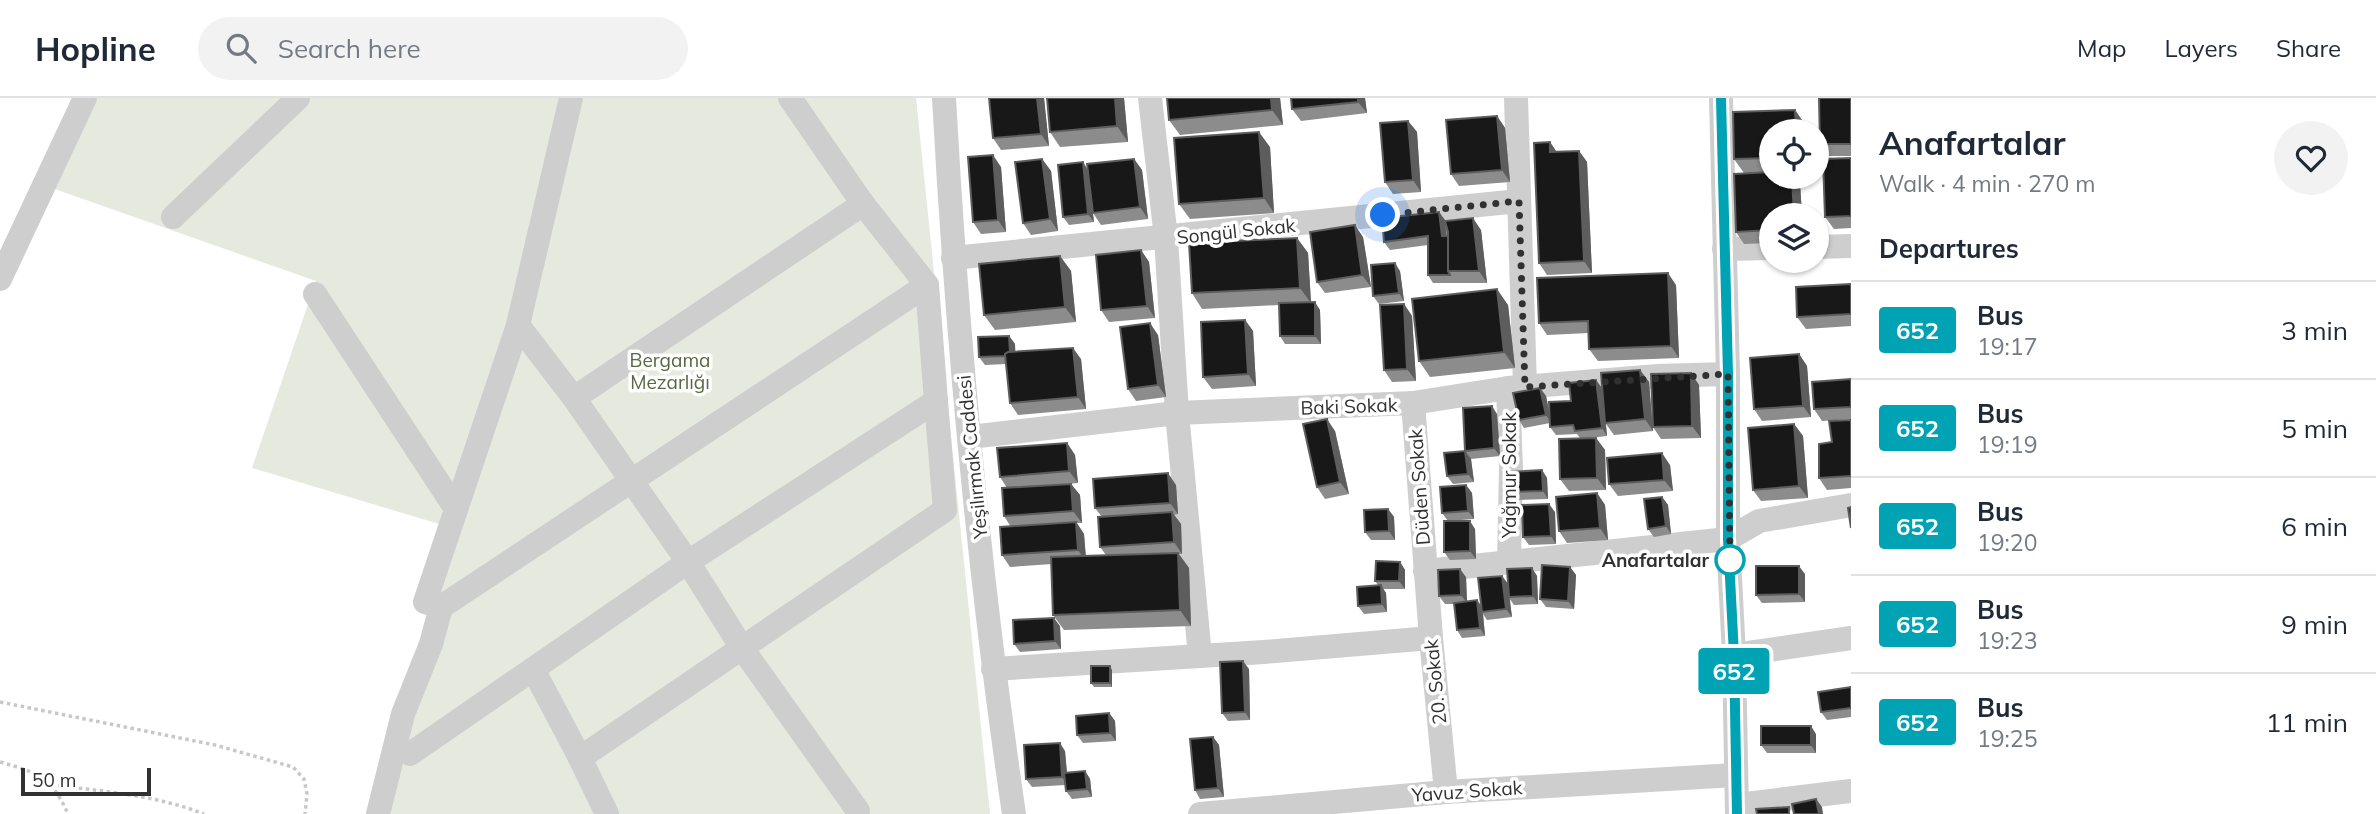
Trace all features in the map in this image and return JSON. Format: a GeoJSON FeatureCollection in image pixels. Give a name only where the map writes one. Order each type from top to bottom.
{"type":"FeatureCollection","features":[{"type":"Feature","properties":{"kind":"street"},"geometry":{"type":"LineString","coordinates":[[0,278],[85,98]]}},
{"type":"Feature","properties":{"kind":"street"},"geometry":{"type":"LineString","coordinates":[[173,217],[298,98]]}},
{"type":"Feature","properties":{"kind":"street"},"geometry":{"type":"LineString","coordinates":[[378,814],[403,714],[431,644],[433,605],[456,509],[518,325],[571,98]]}},
{"type":"Feature","properties":{"kind":"street"},"geometry":{"type":"LineString","coordinates":[[580,758],[945,510],[926,285],[863,204],[790,98]]}},
{"type":"Feature","properties":{"kind":"street","name":"Yeşilırmak Caddesi"},"geometry":{"type":"LineString","coordinates":[[944,98],[953,258],[970,437],[993,669],[1014,814]]}},
{"type":"Feature","properties":{"kind":"street"},"geometry":{"type":"LineString","coordinates":[[1150,98],[1166,238],[1177,413],[1199,656]]}},
{"type":"Feature","properties":{"kind":"street","name":"Yağmur Sokak"},"geometry":{"type":"LineString","coordinates":[[1509,562],[1511,469],[1517,388],[1519,201],[1516,98]]}},
{"type":"Feature","properties":{"kind":"street"},"geometry":{"type":"LineString","coordinates":[[1721,98],[1728,374],[1728,539],[1734,655],[1737,810],[1851,791]]}},
{"type":"Feature","properties":{"kind":"street","name":"Songül Sokak"},"geometry":{"type":"LineString","coordinates":[[953,258],[1519,201]]}},
{"type":"Feature","properties":{"kind":"street"},"geometry":{"type":"LineString","coordinates":[[574,398],[863,204]]}},
{"type":"Feature","properties":{"kind":"street"},"geometry":{"type":"LineString","coordinates":[[1829,247],[1851,246]]}},
{"type":"Feature","properties":{"kind":"street"},"geometry":{"type":"LineString","coordinates":[[1724,249],[1759,248]]}},
{"type":"Feature","properties":{"kind":"street"},"geometry":{"type":"LineString","coordinates":[[433,605],[632,483],[926,285]]}},
{"type":"Feature","properties":{"kind":"street"},"geometry":{"type":"LineString","coordinates":[[315,294],[456,509]]}},
{"type":"Feature","properties":{"kind":"street"},"geometry":{"type":"LineString","coordinates":[[518,325],[574,398],[688,562],[741,648],[858,811]]}},
{"type":"Feature","properties":{"kind":"street","name":"Baki Sokak"},"geometry":{"type":"LineString","coordinates":[[970,437],[1177,413],[1413,403],[1517,388],[1728,374]]}},
{"type":"Feature","properties":{"kind":"street"},"geometry":{"type":"LineString","coordinates":[[410,754],[688,562],[936,401]]}},
{"type":"Feature","properties":{"kind":"street","name":"Düden Sokak"},"geometry":{"type":"LineString","coordinates":[[1413,403],[1425,571]]}},
{"type":"Feature","properties":{"kind":"street"},"geometry":{"type":"LineString","coordinates":[[1425,571],[1728,539],[1759,521],[1851,505]]}},
{"type":"Feature","properties":{"kind":"street","name":"20. Sokak"},"geometry":{"type":"LineString","coordinates":[[1425,571],[1446,792]]}},
{"type":"Feature","properties":{"kind":"street"},"geometry":{"type":"LineString","coordinates":[[993,669],[1430,638]]}},
{"type":"Feature","properties":{"kind":"street"},"geometry":{"type":"LineString","coordinates":[[1734,655],[1851,638]]}},
{"type":"Feature","properties":{"kind":"street"},"geometry":{"type":"LineString","coordinates":[[533,669],[607,814]]}},
{"type":"Feature","properties":{"kind":"street","name":"Yavuz Sokak"},"geometry":{"type":"LineString","coordinates":[[1200,814],[1331,808],[1446,792],[1735,775]]}},
{"type":"Feature","properties":{"kind":"path"},"geometry":{"type":"LineString","coordinates":[[0,702],[215,745],[293,767],[304,779],[307,794],[305,814]]}},
{"type":"Feature","properties":{"kind":"path"},"geometry":{"type":"LineString","coordinates":[[0,762],[36,773],[51,785],[68,814]]}},
{"type":"Feature","properties":{"kind":"path"},"geometry":{"type":"LineString","coordinates":[[51,785],[122,793],[204,814]]}},
{"type":"Feature","properties":{"kind":"green space","name":"Bergama Mezarlığı"},"geometry":{"type":"Polygon","coordinates":[[[90,98],[916,98],[990,814],[385,814],[446,526],[252,468],[316,281],[49,187],[90,98]]]}},
{"type":"Feature","properties":{"kind":"building"},"geometry":{"type":"Polygon","coordinates":[[[989,98],[1037,98],[1041,134],[993,138],[989,98]]]}},
{"type":"Feature","properties":{"kind":"building"},"geometry":{"type":"Polygon","coordinates":[[[1047,98],[1115,98],[1117,126],[1050,132],[1047,98]]]}},
{"type":"Feature","properties":{"kind":"building"},"geometry":{"type":"Polygon","coordinates":[[[1167,98],[1271,98],[1272,110],[1169,120],[1167,98]]]}},
{"type":"Feature","properties":{"kind":"building"},"geometry":{"type":"Polygon","coordinates":[[[1291,98],[1358,98],[1358,102],[1292,109],[1291,98]]]}},
{"type":"Feature","properties":{"kind":"building"},"geometry":{"type":"Polygon","coordinates":[[[1819,98],[1851,98],[1851,144],[1829,144],[1829,119],[1819,119],[1819,98]]]}},
{"type":"Feature","properties":{"kind":"building"},"geometry":{"type":"Polygon","coordinates":[[[1795,110],[1795,119],[1759,119],[1759,158],[1734,159],[1733,112],[1795,110]]]}},
{"type":"Feature","properties":{"kind":"building"},"geometry":{"type":"Polygon","coordinates":[[[1497,116],[1502,170],[1451,174],[1446,120],[1497,116]]]}},
{"type":"Feature","properties":{"kind":"building"},"geometry":{"type":"Polygon","coordinates":[[[1408,121],[1413,180],[1385,182],[1380,123],[1408,121]]]}},
{"type":"Feature","properties":{"kind":"building"},"geometry":{"type":"Polygon","coordinates":[[[1259,132],[1264,198],[1179,204],[1174,138],[1259,132]]]}},
{"type":"Feature","properties":{"kind":"building"},"geometry":{"type":"Polygon","coordinates":[[[1550,142],[1550,152],[1579,151],[1584,261],[1539,263],[1534,143],[1550,142]]]}},
{"type":"Feature","properties":{"kind":"building"},"geometry":{"type":"Polygon","coordinates":[[[993,155],[998,220],[973,222],[968,157],[993,155]]]}},
{"type":"Feature","properties":{"kind":"building"},"geometry":{"type":"Polygon","coordinates":[[[1851,158],[1851,216],[1829,217],[1829,203],[1825,203],[1824,189],[1829,189],[1829,159],[1851,158]]]}},
{"type":"Feature","properties":{"kind":"building"},"geometry":{"type":"Polygon","coordinates":[[[1042,159],[1050,219],[1023,223],[1015,162],[1042,159]]]}},
{"type":"Feature","properties":{"kind":"building"},"geometry":{"type":"Polygon","coordinates":[[[1134,159],[1140,207],[1093,213],[1087,164],[1134,159]]]}},
{"type":"Feature","properties":{"kind":"building"},"geometry":{"type":"Polygon","coordinates":[[[1083,162],[1088,214],[1063,217],[1058,165],[1083,162]]]}},
{"type":"Feature","properties":{"kind":"building"},"geometry":{"type":"Polygon","coordinates":[[[1759,173],[1759,189],[1793,189],[1793,203],[1759,203],[1759,231],[1736,232],[1734,174],[1759,173]]]}},
{"type":"Feature","properties":{"kind":"building"},"geometry":{"type":"Polygon","coordinates":[[[1439,212],[1442,236],[1448,236],[1450,275],[1428,275],[1428,236],[1384,242],[1382,218],[1439,212]]]}},
{"type":"Feature","properties":{"kind":"building"},"geometry":{"type":"Polygon","coordinates":[[[1473,218],[1479,271],[1448,271],[1448,232],[1445,221],[1473,218]]]}},
{"type":"Feature","properties":{"kind":"building"},"geometry":{"type":"Polygon","coordinates":[[[1355,225],[1362,275],[1317,282],[1310,232],[1355,225]]]}},
{"type":"Feature","properties":{"kind":"building"},"geometry":{"type":"Polygon","coordinates":[[[1297,238],[1300,288],[1192,293],[1189,243],[1297,238]]]}},
{"type":"Feature","properties":{"kind":"building"},"geometry":{"type":"Polygon","coordinates":[[[1141,250],[1147,306],[1101,310],[1096,255],[1141,250]]]}},
{"type":"Feature","properties":{"kind":"building"},"geometry":{"type":"Polygon","coordinates":[[[1060,256],[1065,307],[984,315],[979,264],[1060,256]]]}},
{"type":"Feature","properties":{"kind":"building"},"geometry":{"type":"Polygon","coordinates":[[[1395,263],[1399,293],[1373,296],[1371,265],[1395,263]]]}},
{"type":"Feature","properties":{"kind":"building"},"geometry":{"type":"Polygon","coordinates":[[[1668,273],[1671,346],[1589,349],[1588,321],[1539,323],[1537,278],[1668,273]]]}},
{"type":"Feature","properties":{"kind":"building"},"geometry":{"type":"Polygon","coordinates":[[[1851,284],[1851,314],[1797,317],[1796,287],[1851,284]]]}},
{"type":"Feature","properties":{"kind":"building"},"geometry":{"type":"Polygon","coordinates":[[[1497,289],[1504,352],[1419,361],[1412,299],[1497,289]]]}},
{"type":"Feature","properties":{"kind":"building"},"geometry":{"type":"Polygon","coordinates":[[[1315,302],[1315,336],[1280,336],[1279,303],[1315,302]]]}},
{"type":"Feature","properties":{"kind":"building"},"geometry":{"type":"Polygon","coordinates":[[[1404,304],[1407,369],[1384,370],[1380,305],[1404,304]]]}},
{"type":"Feature","properties":{"kind":"building"},"geometry":{"type":"Polygon","coordinates":[[[1245,320],[1248,374],[1203,377],[1201,322],[1245,320]]]}},
{"type":"Feature","properties":{"kind":"building"},"geometry":{"type":"Polygon","coordinates":[[[1150,323],[1158,385],[1128,389],[1120,327],[1150,323]]]}},
{"type":"Feature","properties":{"kind":"building"},"geometry":{"type":"Polygon","coordinates":[[[1009,336],[1010,352],[1005,356],[979,357],[978,337],[1009,336]]]}},
{"type":"Feature","properties":{"kind":"building"},"geometry":{"type":"Polygon","coordinates":[[[1073,348],[1078,397],[1010,403],[1005,354],[1073,348]]]}},
{"type":"Feature","properties":{"kind":"building"},"geometry":{"type":"Polygon","coordinates":[[[1799,354],[1803,406],[1754,409],[1750,358],[1799,354]]]}},
{"type":"Feature","properties":{"kind":"building"},"geometry":{"type":"Polygon","coordinates":[[[1640,370],[1645,419],[1605,423],[1601,373],[1640,370]]]}},
{"type":"Feature","properties":{"kind":"building"},"geometry":{"type":"Polygon","coordinates":[[[1691,373],[1692,426],[1653,427],[1651,374],[1691,373]]]}},
{"type":"Feature","properties":{"kind":"building"},"geometry":{"type":"Polygon","coordinates":[[[1851,379],[1851,407],[1814,409],[1812,382],[1851,379]]]}},
{"type":"Feature","properties":{"kind":"building"},"geometry":{"type":"Polygon","coordinates":[[[1596,380],[1602,428],[1575,431],[1573,425],[1550,427],[1549,402],[1571,401],[1569,383],[1596,380]]]}},
{"type":"Feature","properties":{"kind":"building"},"geometry":{"type":"Polygon","coordinates":[[[1540,388],[1546,415],[1519,420],[1513,393],[1540,388]]]}},
{"type":"Feature","properties":{"kind":"building"},"geometry":{"type":"Polygon","coordinates":[[[1492,406],[1494,448],[1465,451],[1463,408],[1492,406]]]}},
{"type":"Feature","properties":{"kind":"building"},"geometry":{"type":"Polygon","coordinates":[[[1327,419],[1340,482],[1317,487],[1303,424],[1327,419]]]}},
{"type":"Feature","properties":{"kind":"building"},"geometry":{"type":"Polygon","coordinates":[[[1851,420],[1851,476],[1819,478],[1819,444],[1832,442],[1829,421],[1851,420]]]}},
{"type":"Feature","properties":{"kind":"building"},"geometry":{"type":"Polygon","coordinates":[[[1794,424],[1799,486],[1753,490],[1748,428],[1794,424]]]}},
{"type":"Feature","properties":{"kind":"building"},"geometry":{"type":"Polygon","coordinates":[[[1596,438],[1597,478],[1560,479],[1559,439],[1596,438]]]}},
{"type":"Feature","properties":{"kind":"building"},"geometry":{"type":"Polygon","coordinates":[[[1067,443],[1069,471],[1000,477],[997,448],[1067,443]]]}},
{"type":"Feature","properties":{"kind":"building"},"geometry":{"type":"Polygon","coordinates":[[[1465,451],[1468,474],[1447,476],[1444,453],[1465,451]]]}},
{"type":"Feature","properties":{"kind":"building"},"geometry":{"type":"Polygon","coordinates":[[[1662,453],[1664,480],[1609,484],[1607,458],[1662,453]]]}},
{"type":"Feature","properties":{"kind":"building"},"geometry":{"type":"Polygon","coordinates":[[[1542,470],[1543,491],[1511,492],[1510,472],[1542,470]]]}},
{"type":"Feature","properties":{"kind":"building"},"geometry":{"type":"Polygon","coordinates":[[[1168,473],[1170,503],[1095,508],[1093,479],[1168,473]]]}},
{"type":"Feature","properties":{"kind":"building"},"geometry":{"type":"Polygon","coordinates":[[[1071,484],[1073,511],[1004,516],[1002,488],[1071,484]]]}},
{"type":"Feature","properties":{"kind":"building"},"geometry":{"type":"Polygon","coordinates":[[[1466,485],[1468,511],[1442,513],[1440,487],[1466,485]]]}},
{"type":"Feature","properties":{"kind":"building"},"geometry":{"type":"Polygon","coordinates":[[[1597,493],[1600,528],[1559,531],[1556,497],[1597,493]]]}},
{"type":"Feature","properties":{"kind":"building"},"geometry":{"type":"Polygon","coordinates":[[[1662,497],[1666,526],[1648,529],[1644,499],[1662,497]]]}},
{"type":"Feature","properties":{"kind":"building"},"geometry":{"type":"Polygon","coordinates":[[[1549,504],[1551,536],[1523,537],[1522,505],[1549,504]]]}},
{"type":"Feature","properties":{"kind":"building"},"geometry":{"type":"Polygon","coordinates":[[[1851,507],[1851,528],[1848,508],[1851,507]]]}},
{"type":"Feature","properties":{"kind":"building"},"geometry":{"type":"Polygon","coordinates":[[[1388,509],[1389,531],[1365,532],[1364,510],[1388,509]]]}},
{"type":"Feature","properties":{"kind":"building"},"geometry":{"type":"Polygon","coordinates":[[[1172,512],[1174,542],[1100,547],[1098,517],[1172,512]]]}},
{"type":"Feature","properties":{"kind":"building"},"geometry":{"type":"Polygon","coordinates":[[[1444,521],[1470,521],[1470,551],[1444,552],[1444,521]]]}},
{"type":"Feature","properties":{"kind":"building"},"geometry":{"type":"Polygon","coordinates":[[[1076,522],[1078,550],[1002,555],[1000,527],[1076,522]]]}},
{"type":"Feature","properties":{"kind":"building"},"geometry":{"type":"Polygon","coordinates":[[[1178,553],[1180,610],[1053,615],[1051,557],[1178,553]]]}},
{"type":"Feature","properties":{"kind":"building"},"geometry":{"type":"Polygon","coordinates":[[[1376,561],[1400,562],[1399,581],[1375,581],[1376,561]]]}},
{"type":"Feature","properties":{"kind":"building"},"geometry":{"type":"Polygon","coordinates":[[[1542,565],[1570,567],[1568,601],[1540,599],[1542,565]]]}},
{"type":"Feature","properties":{"kind":"building"},"geometry":{"type":"Polygon","coordinates":[[[1756,566],[1799,566],[1799,594],[1756,595],[1756,566]]]}},
{"type":"Feature","properties":{"kind":"building"},"geometry":{"type":"Polygon","coordinates":[[[1532,568],[1533,596],[1509,597],[1507,569],[1532,568]]]}},
{"type":"Feature","properties":{"kind":"building"},"geometry":{"type":"Polygon","coordinates":[[[1460,569],[1461,595],[1439,596],[1438,570],[1460,569]]]}},
{"type":"Feature","properties":{"kind":"building"},"geometry":{"type":"Polygon","coordinates":[[[1502,576],[1506,609],[1482,612],[1478,578],[1502,576]]]}},
{"type":"Feature","properties":{"kind":"building"},"geometry":{"type":"Polygon","coordinates":[[[1381,585],[1382,604],[1358,606],[1357,587],[1381,585]]]}},
{"type":"Feature","properties":{"kind":"building"},"geometry":{"type":"Polygon","coordinates":[[[1477,600],[1480,628],[1457,630],[1454,603],[1477,600]]]}},
{"type":"Feature","properties":{"kind":"building"},"geometry":{"type":"Polygon","coordinates":[[[1054,618],[1055,641],[1014,644],[1013,620],[1054,618]]]}},
{"type":"Feature","properties":{"kind":"building"},"geometry":{"type":"Polygon","coordinates":[[[1243,661],[1245,712],[1222,713],[1220,662],[1243,661]]]}},
{"type":"Feature","properties":{"kind":"building"},"geometry":{"type":"Polygon","coordinates":[[[1091,666],[1110,666],[1110,683],[1091,683],[1091,666]]]}},
{"type":"Feature","properties":{"kind":"building"},"geometry":{"type":"Polygon","coordinates":[[[1851,687],[1851,708],[1821,712],[1818,692],[1851,687]]]}},
{"type":"Feature","properties":{"kind":"building"},"geometry":{"type":"Polygon","coordinates":[[[1109,713],[1110,733],[1077,735],[1076,716],[1109,713]]]}},
{"type":"Feature","properties":{"kind":"building"},"geometry":{"type":"Polygon","coordinates":[[[1761,726],[1811,726],[1811,745],[1761,745],[1761,726]]]}},
{"type":"Feature","properties":{"kind":"building"},"geometry":{"type":"Polygon","coordinates":[[[1213,737],[1218,788],[1195,790],[1190,739],[1213,737]]]}},
{"type":"Feature","properties":{"kind":"building"},"geometry":{"type":"Polygon","coordinates":[[[1060,743],[1062,777],[1026,779],[1024,745],[1060,743]]]}},
{"type":"Feature","properties":{"kind":"building"},"geometry":{"type":"Polygon","coordinates":[[[1085,771],[1087,789],[1066,791],[1064,773],[1085,771]]]}},
{"type":"Feature","properties":{"kind":"building"},"geometry":{"type":"Polygon","coordinates":[[[1816,799],[1819,814],[1794,814],[1792,804],[1816,799]]]}},
{"type":"Feature","properties":{"kind":"building"},"geometry":{"type":"Polygon","coordinates":[[[1789,807],[1789,814],[1757,814],[1756,809],[1789,807]]]}},
{"type":"Feature","properties":{"kind":"bus line","name":"652"},"geometry":{"type":"LineString","coordinates":[[1721,98],[1728,374],[1728,539],[1734,655],[1737,814]]}},
{"type":"Feature","properties":{"kind":"place","name":"Anafartalar"},"geometry":{"type":"Point","coordinates":[1730,560]}},
{"type":"Feature","properties":{"kind":"route"},"geometry":{"type":"LineString","coordinates":[[1383,215],[1519,201],[1525,387],[1658,376],[1728,374],[1730,560]]}}]}
